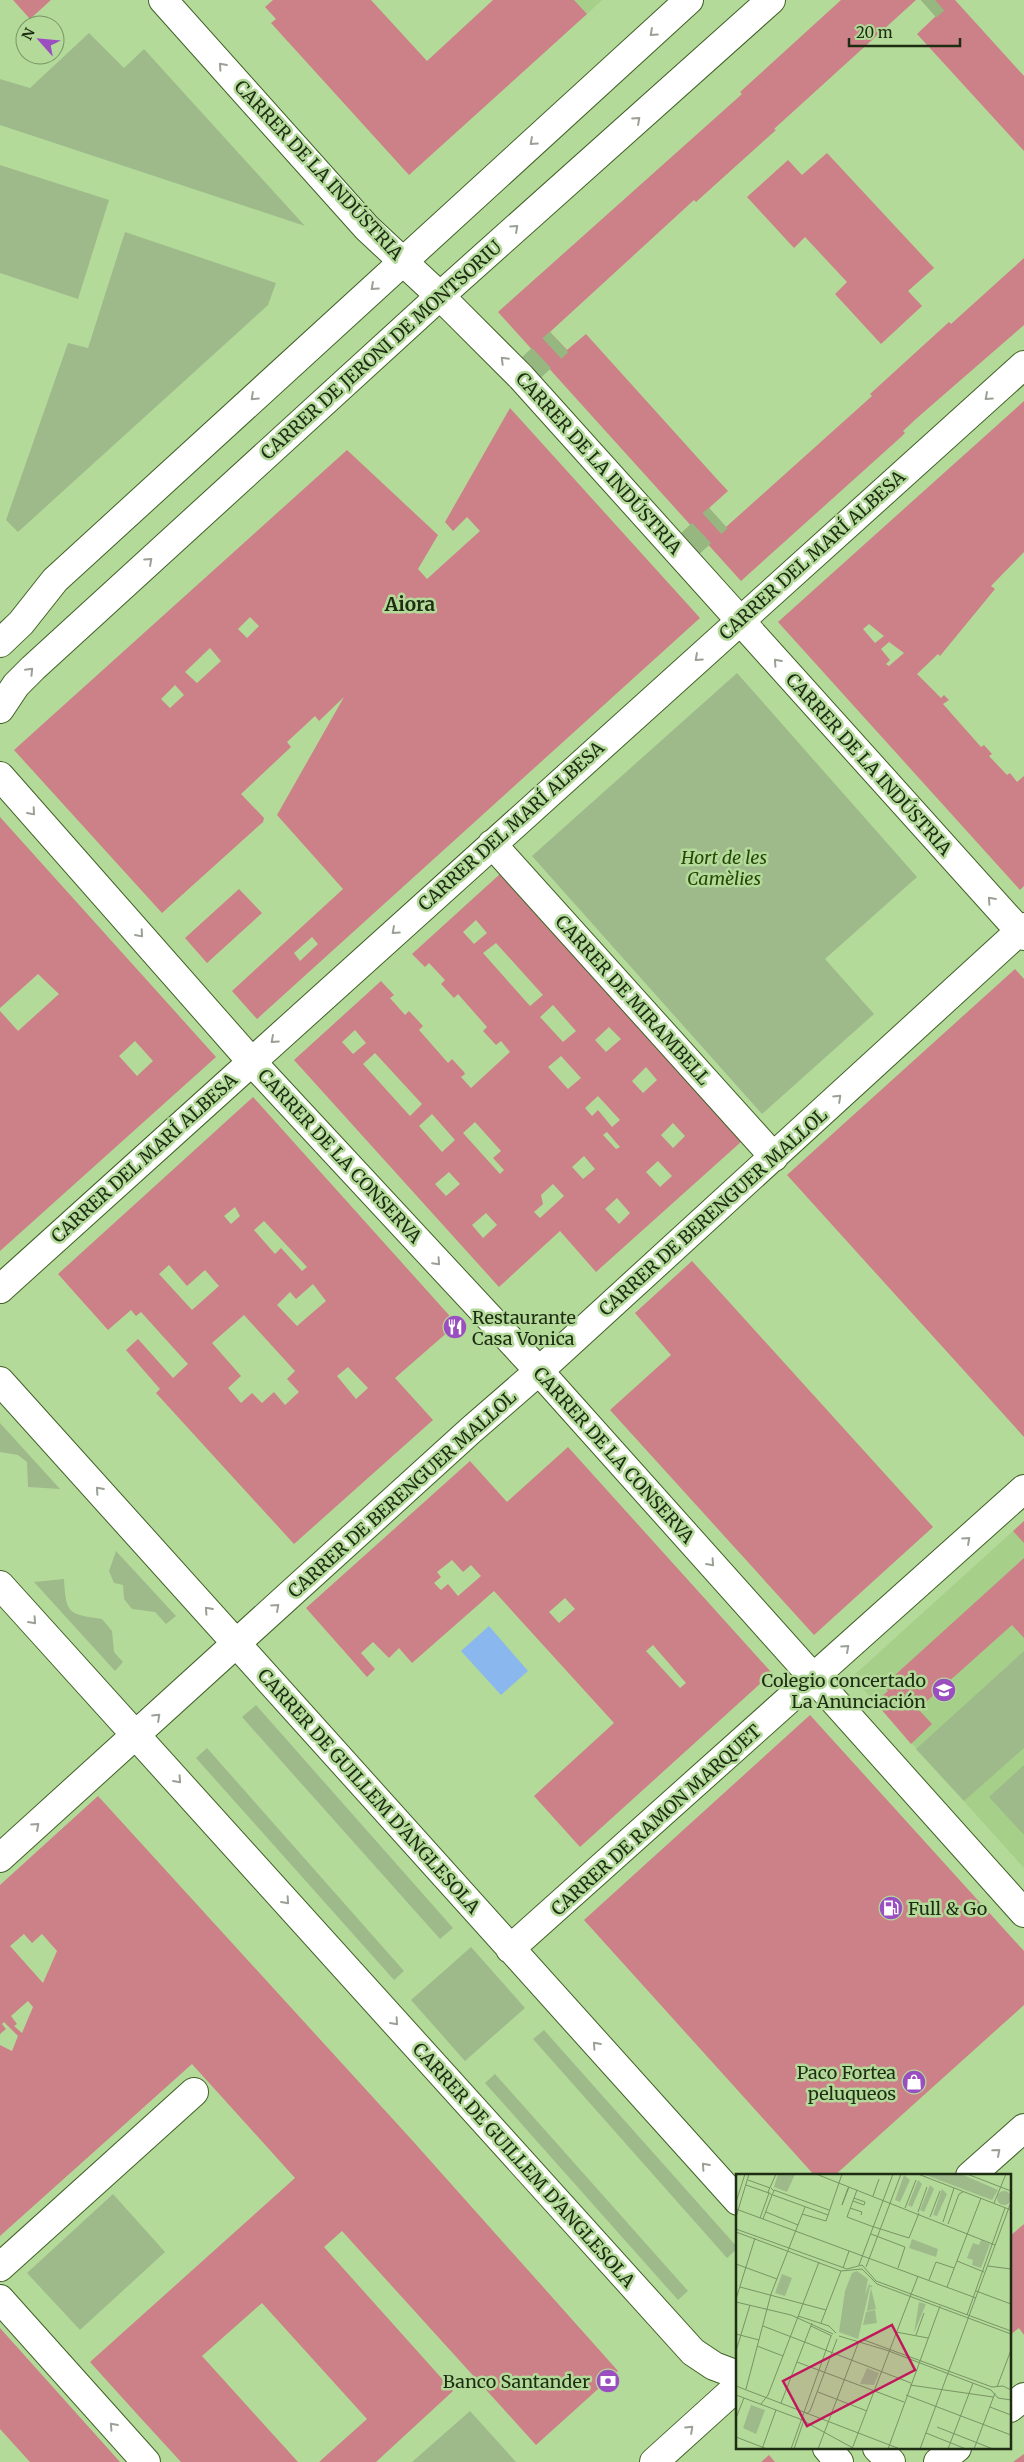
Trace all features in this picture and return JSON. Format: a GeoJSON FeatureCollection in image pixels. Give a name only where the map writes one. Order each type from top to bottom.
{"type":"FeatureCollection","features":[{"type":"Feature","properties":{"kind":"street","name":"CARRER DE LA INDÚSTRIA"},"geometry":{"type":"LineString","coordinates":[[163,0],[367,228],[440,296],[521,377],[1022,931]]}},
{"type":"Feature","properties":{"kind":"street"},"geometry":{"type":"LineString","coordinates":[[0,643],[21,623],[54,580],[690,0]]}},
{"type":"Feature","properties":{"kind":"street","name":"CARRER DE JERONI DE MONTSORIU"},"geometry":{"type":"LineString","coordinates":[[0,710],[16,685],[33,668],[440,296],[771,0]]}},
{"type":"Feature","properties":{"kind":"street","name":"CARRER DEL MARÍ ALBESA"},"geometry":{"type":"LineString","coordinates":[[0,1289],[251,1060],[1024,365]]}},
{"type":"Feature","properties":{"kind":"street","name":"CARRER DE LA CONSERVA"},"geometry":{"type":"LineString","coordinates":[[0,776],[251,1060],[539,1371],[1024,1913]]}},
{"type":"Feature","properties":{"kind":"street","name":"CARRER DE MIRAMBELL"},"geometry":{"type":"LineString","coordinates":[[492,844],[774,1157]]}},
{"type":"Feature","properties":{"kind":"street","name":"CARRER DE BERENGUER MALLOL"},"geometry":{"type":"LineString","coordinates":[[0,1858],[137,1736],[236,1642],[539,1371],[1022,931]]}},
{"type":"Feature","properties":{"kind":"street","name":"CARRER DE GUILLEM D'ANGLESOLA"},"geometry":{"type":"LineString","coordinates":[[0,1381],[736,2199]]}},
{"type":"Feature","properties":{"kind":"street","name":"CARRER DE RAMON MARQUET"},"geometry":{"type":"LineString","coordinates":[[510,1949],[1024,1489]]}},
{"type":"Feature","properties":{"kind":"street","name":"CARRER DE GUILLEM D'ANGLESOLA"},"geometry":{"type":"LineString","coordinates":[[0,1585],[693,2352],[714,2366],[736,2374]]}},
{"type":"Feature","properties":{"kind":"street"},"geometry":{"type":"LineString","coordinates":[[0,2267],[194,2092]]}},
{"type":"Feature","properties":{"kind":"street"},"geometry":{"type":"LineString","coordinates":[[972,2174],[1024,2128]]}},
{"type":"Feature","properties":{"kind":"street"},"geometry":{"type":"LineString","coordinates":[[0,2299],[146,2462]]}},
{"type":"Feature","properties":{"kind":"street"},"geometry":{"type":"LineString","coordinates":[[654,2462],[736,2388]]}},
{"type":"Feature","properties":{"kind":"street"},"geometry":{"type":"LineString","coordinates":[[1012,2406],[1024,2397]]}},
{"type":"Feature","properties":{"kind":"street"},"geometry":{"type":"LineString","coordinates":[[828,2450],[839,2462]]}},
{"type":"Feature","properties":{"kind":"street"},"geometry":{"type":"LineString","coordinates":[[879,2450],[891,2462]]}},
{"type":"Feature","properties":{"kind":"street"},"geometry":{"type":"LineString","coordinates":[[938,2462],[955,2450]]}},
{"type":"Feature","properties":{"kind":"shaded area"},"geometry":{"type":"Polygon","coordinates":[[[574,0],[602,0],[587,14],[574,0]]]}},
{"type":"Feature","properties":{"kind":"shaded area","name":"Colegio concertado La Anunciación"},"geometry":{"type":"Polygon","coordinates":[[[1024,1521],[1024,1868],[852,1677],[1024,1521]]]}},
{"type":"Feature","properties":{"kind":"green space"},"geometry":{"type":"Polygon","coordinates":[[[89,33],[124,68],[144,49],[305,226],[0,125],[0,79],[30,88],[55,65],[65,65],[65,55],[89,33]]]}},
{"type":"Feature","properties":{"kind":"green space"},"geometry":{"type":"Polygon","coordinates":[[[0,165],[109,200],[78,299],[0,273],[0,165]]]}},
{"type":"Feature","properties":{"kind":"green space"},"geometry":{"type":"Polygon","coordinates":[[[125,232],[276,283],[268,305],[18,532],[6,520],[68,343],[88,348],[125,232]]]}},
{"type":"Feature","properties":{"kind":"green space","name":"Hort de les Camèlies"},"geometry":{"type":"Polygon","coordinates":[[[737,673],[917,877],[825,959],[874,1014],[762,1114],[532,856],[737,673]]]}},
{"type":"Feature","properties":{"kind":"green space"},"geometry":{"type":"Polygon","coordinates":[[[0,1423],[60,1489],[28,1487],[27,1462],[18,1455],[0,1452],[0,1423]]]}},
{"type":"Feature","properties":{"kind":"green space"},"geometry":{"type":"Polygon","coordinates":[[[116,1551],[176,1616],[166,1624],[155,1612],[132,1609],[124,1599],[123,1585],[114,1583],[109,1571],[116,1551]]]}},
{"type":"Feature","properties":{"kind":"green space"},"geometry":{"type":"Polygon","coordinates":[[[64,1579],[66,1599],[71,1610],[82,1616],[102,1619],[112,1631],[114,1652],[123,1662],[115,1671],[34,1582],[64,1579]]]}},
{"type":"Feature","properties":{"kind":"green space"},"geometry":{"type":"Polygon","coordinates":[[[1024,1651],[1024,1748],[964,1801],[916,1749],[1024,1651]]]}},
{"type":"Feature","properties":{"kind":"green space"},"geometry":{"type":"Polygon","coordinates":[[[256,1705],[453,1928],[440,1939],[242,1717],[256,1705]]]}},
{"type":"Feature","properties":{"kind":"green space"},"geometry":{"type":"Polygon","coordinates":[[[207,1748],[404,1971],[394,1980],[196,1758],[207,1748]]]}},
{"type":"Feature","properties":{"kind":"green space"},"geometry":{"type":"Polygon","coordinates":[[[1024,1765],[1024,1835],[989,1797],[1024,1765]]]}},
{"type":"Feature","properties":{"kind":"green space"},"geometry":{"type":"Polygon","coordinates":[[[471,1947],[525,2008],[465,2061],[411,2000],[471,1947]]]}},
{"type":"Feature","properties":{"kind":"green space"},"geometry":{"type":"Polygon","coordinates":[[[544,2030],[736,2246],[736,2250],[727,2258],[533,2039],[544,2030]]]}},
{"type":"Feature","properties":{"kind":"green space"},"geometry":{"type":"Polygon","coordinates":[[[495,2074],[688,2291],[678,2300],[485,2083],[495,2074]]]}},
{"type":"Feature","properties":{"kind":"green space"},"geometry":{"type":"Polygon","coordinates":[[[113,2194],[165,2252],[80,2330],[27,2273],[113,2194]]]}},
{"type":"Feature","properties":{"kind":"green space"},"geometry":{"type":"Polygon","coordinates":[[[470,2411],[516,2462],[412,2462],[470,2411]]]}},
{"type":"Feature","properties":{"kind":"water"},"geometry":{"type":"Polygon","coordinates":[[[489,1626],[528,1671],[501,1695],[461,1651],[489,1626]]]}},
{"type":"Feature","properties":{"kind":"building"},"geometry":{"type":"Polygon","coordinates":[[[13,0],[51,0],[34,15],[26,15],[13,0]]]}},
{"type":"Feature","properties":{"kind":"building"},"geometry":{"type":"Polygon","coordinates":[[[273,0],[371,0],[427,61],[493,0],[574,0],[587,14],[409,175],[271,23],[276,19],[265,7],[273,0]]]}},
{"type":"Feature","properties":{"kind":"building"},"geometry":{"type":"Polygon","coordinates":[[[841,0],[916,0],[774,129],[776,130],[696,202],[694,200],[550,332],[567,350],[586,334],[728,491],[709,508],[726,527],[872,396],[870,394],[949,322],[951,324],[1024,258],[1024,325],[917,418],[903,431],[905,433],[901,437],[741,581],[498,312],[742,94],[740,92],[841,0]]]}},
{"type":"Feature","properties":{"kind":"building"},"geometry":{"type":"Polygon","coordinates":[[[921,0],[955,0],[1024,76],[1024,151],[917,34],[936,16],[921,0]]]}},
{"type":"Feature","properties":{"kind":"building"},"geometry":{"type":"Polygon","coordinates":[[[827,153],[934,268],[908,291],[922,306],[881,344],[835,294],[847,282],[805,237],[794,248],[747,197],[788,160],[802,175],[827,153]]]}},
{"type":"Feature","properties":{"kind":"building"},"geometry":{"type":"Polygon","coordinates":[[[1024,401],[1024,552],[991,586],[995,589],[940,656],[938,654],[917,674],[941,698],[944,695],[949,700],[943,704],[981,747],[984,745],[992,754],[989,756],[1007,775],[1010,773],[1017,782],[1024,776],[1024,886],[1020,890],[778,622],[1024,401]],[[869,624],[863,629],[875,643],[884,636],[869,624]],[[889,642],[881,649],[890,660],[886,664],[889,666],[904,653],[889,642]]]}},
{"type":"Feature","properties":{"kind":"building"},"geometry":{"type":"Polygon","coordinates":[[[510,408],[700,618],[257,1019],[232,991],[343,889],[277,815],[344,697],[319,721],[315,716],[287,742],[291,747],[241,794],[264,818],[263,822],[162,913],[14,750],[347,450],[438,535],[418,569],[427,579],[480,531],[467,517],[453,531],[445,522],[510,408]],[[250,617],[238,629],[247,638],[259,626],[250,617]],[[210,648],[185,672],[197,683],[221,661],[210,648]],[[175,685],[161,699],[170,708],[184,695],[175,685]],[[312,937],[294,953],[300,961],[318,944],[312,937]]]}},
{"type":"Feature","properties":{"kind":"building"},"geometry":{"type":"Polygon","coordinates":[[[0,817],[216,1057],[0,1251],[0,1011],[18,1031],[59,994],[38,974],[0,1008],[0,817]],[[135,1041],[119,1056],[137,1076],[153,1061],[135,1041]]]}},
{"type":"Feature","properties":{"kind":"building"},"geometry":{"type":"Polygon","coordinates":[[[500,874],[742,1141],[596,1272],[560,1231],[499,1287],[294,1060],[381,981],[394,995],[390,998],[405,1015],[409,1011],[423,1026],[419,1030],[448,1063],[452,1059],[464,1072],[465,1074],[461,1077],[471,1088],[510,1052],[501,1041],[496,1045],[483,1031],[487,1027],[458,994],[454,998],[441,984],[445,980],[429,963],[425,967],[412,954],[500,874]],[[476,920],[463,932],[474,944],[487,933],[476,920]],[[496,943],[483,953],[530,1006],[543,995],[496,943]],[[553,1005],[540,1017],[563,1042],[576,1031],[553,1005]],[[609,1027],[595,1040],[606,1052],[621,1039],[609,1027]],[[355,1030],[342,1042],[353,1054],[366,1043],[355,1030]],[[375,1053],[363,1064],[410,1116],[422,1104],[375,1053]],[[561,1056],[548,1067],[568,1089],[581,1078],[561,1056]],[[646,1067],[632,1081],[643,1093],[657,1080],[646,1067]],[[598,1096],[585,1108],[592,1116],[598,1110],[612,1127],[620,1120],[598,1096]],[[432,1114],[419,1126],[442,1152],[455,1140],[432,1114]],[[475,1122],[463,1133],[500,1174],[504,1170],[493,1158],[501,1151],[475,1122]],[[673,1123],[661,1135],[673,1148],[685,1136],[673,1123]],[[607,1132],[603,1135],[616,1149],[620,1147],[607,1132]],[[584,1156],[572,1167],[583,1179],[595,1169],[584,1156]],[[658,1161],[646,1172],[660,1187],[672,1176],[658,1161]],[[449,1172],[435,1184],[446,1196],[460,1184],[449,1172]],[[553,1184],[541,1195],[543,1204],[534,1212],[540,1218],[564,1196],[553,1184]],[[617,1198],[605,1209],[619,1224],[630,1213],[617,1198]],[[486,1213],[472,1225],[483,1238],[497,1225],[486,1213]]]}},
{"type":"Feature","properties":{"kind":"building"},"geometry":{"type":"Polygon","coordinates":[[[239,889],[262,913],[207,963],[185,938],[239,889]]]}},
{"type":"Feature","properties":{"kind":"building"},"geometry":{"type":"Polygon","coordinates":[[[1015,969],[1024,979],[1024,1437],[787,1175],[1015,969]]]}},
{"type":"Feature","properties":{"kind":"building"},"geometry":{"type":"Polygon","coordinates":[[[253,1097],[457,1324],[395,1378],[433,1420],[294,1544],[156,1393],[160,1389],[126,1350],[138,1339],[173,1378],[188,1364],[141,1312],[136,1316],[131,1310],[108,1330],[58,1274],[253,1097]],[[235,1207],[224,1216],[231,1224],[240,1216],[235,1207]],[[264,1221],[254,1230],[275,1254],[281,1248],[302,1271],[307,1267],[264,1221]],[[169,1265],[159,1274],[192,1310],[219,1286],[205,1270],[187,1286],[169,1265]],[[313,1284],[296,1299],[290,1292],[277,1305],[297,1326],[326,1301],[313,1284]],[[244,1315],[212,1343],[241,1376],[228,1388],[241,1403],[252,1393],[262,1403],[274,1392],[285,1405],[299,1392],[287,1379],[295,1371],[244,1315]],[[348,1367],[337,1376],[356,1399],[368,1388],[348,1367]]]}},
{"type":"Feature","properties":{"kind":"building"},"geometry":{"type":"Polygon","coordinates":[[[692,1261],[933,1527],[814,1635],[610,1410],[671,1355],[635,1313],[692,1261]]]}},
{"type":"Feature","properties":{"kind":"building"},"geometry":{"type":"Polygon","coordinates":[[[568,1447],[772,1673],[580,1847],[534,1796],[614,1723],[494,1591],[412,1663],[399,1648],[389,1658],[373,1642],[361,1653],[375,1669],[367,1677],[306,1608],[470,1461],[507,1502],[568,1447]],[[452,1560],[437,1572],[441,1577],[434,1583],[441,1590],[448,1584],[458,1596],[481,1576],[471,1565],[463,1572],[452,1560]],[[565,1598],[549,1612],[559,1623],[575,1609],[565,1598]],[[653,1645],[646,1651],[680,1688],[686,1683],[653,1645]]]}},
{"type":"Feature","properties":{"kind":"building"},"geometry":{"type":"Polygon","coordinates":[[[1024,1521],[1024,1543],[1013,1531],[1024,1521]]]}},
{"type":"Feature","properties":{"kind":"building"},"geometry":{"type":"Polygon","coordinates":[[[1024,1558],[1024,1638],[1012,1625],[918,1709],[932,1724],[911,1744],[875,1702],[888,1691],[884,1685],[1024,1558]]]}},
{"type":"Feature","properties":{"kind":"building"},"geometry":{"type":"Polygon","coordinates":[[[810,1715],[1024,1951],[1024,2005],[836,2174],[813,2174],[584,1920],[810,1715]]]}},
{"type":"Feature","properties":{"kind":"building"},"geometry":{"type":"Polygon","coordinates":[[[98,1796],[411,2139],[618,2371],[536,2445],[342,2231],[324,2247],[453,2391],[376,2462],[319,2462],[367,2419],[262,2303],[202,2356],[298,2462],[181,2462],[90,2362],[295,2178],[192,2064],[0,2236],[0,2045],[12,2051],[18,2036],[4,2022],[2,2024],[6,2029],[0,2034],[0,1885],[98,1796]],[[24,1934],[10,1946],[43,1983],[57,1951],[42,1934],[32,1943],[24,1934]],[[28,2001],[11,2016],[17,2024],[14,2026],[22,2033],[33,2007],[28,2001]]]}},
{"type":"Feature","properties":{"kind":"building"},"geometry":{"type":"Polygon","coordinates":[[[1024,2224],[1024,2335],[1019,2328],[1012,2333],[1012,2234],[1024,2224]]]}},
{"type":"Feature","properties":{"kind":"building"},"geometry":{"type":"Polygon","coordinates":[[[0,2328],[120,2462],[30,2462],[0,2429],[0,2328]]]}},
{"type":"Feature","properties":{"kind":"building"},"geometry":{"type":"Polygon","coordinates":[[[1024,2454],[1024,2462],[1013,2462],[1024,2454]]]}},
{"type":"Feature","properties":{"kind":"building"},"geometry":{"type":"Polygon","coordinates":[[[769,2455],[775,2462],[761,2462],[769,2455]]]}},
{"type":"Feature","properties":{"kind":"tunnel"},"geometry":{"type":"LineString","coordinates":[[927,7],[935,0]]}},
{"type":"Feature","properties":{"kind":"tunnel"},"geometry":{"type":"LineString","coordinates":[[521,377],[559,342]]}},
{"type":"Feature","properties":{"kind":"tunnel"},"geometry":{"type":"LineString","coordinates":[[681,552],[718,518]]}},
{"type":"Feature","properties":{"kind":"place","name":"Restaurante Casa Vonica"},"geometry":{"type":"Point","coordinates":[455,1327]}},
{"type":"Feature","properties":{"kind":"place","name":"Colegio concertado La Anunciación"},"geometry":{"type":"Point","coordinates":[944,1690]}},
{"type":"Feature","properties":{"kind":"place","name":"Full & Go"},"geometry":{"type":"Point","coordinates":[891,1908]}},
{"type":"Feature","properties":{"kind":"place","name":"Paco Fortea peluqueos"},"geometry":{"type":"Point","coordinates":[914,2082]}},
{"type":"Feature","properties":{"kind":"place","name":"Banco Santander"},"geometry":{"type":"Point","coordinates":[608,2381]}},
{"type":"Feature","properties":{"kind":"district","name":"Aiora"},"geometry":{"type":"Point","coordinates":[410,604]}}]}
